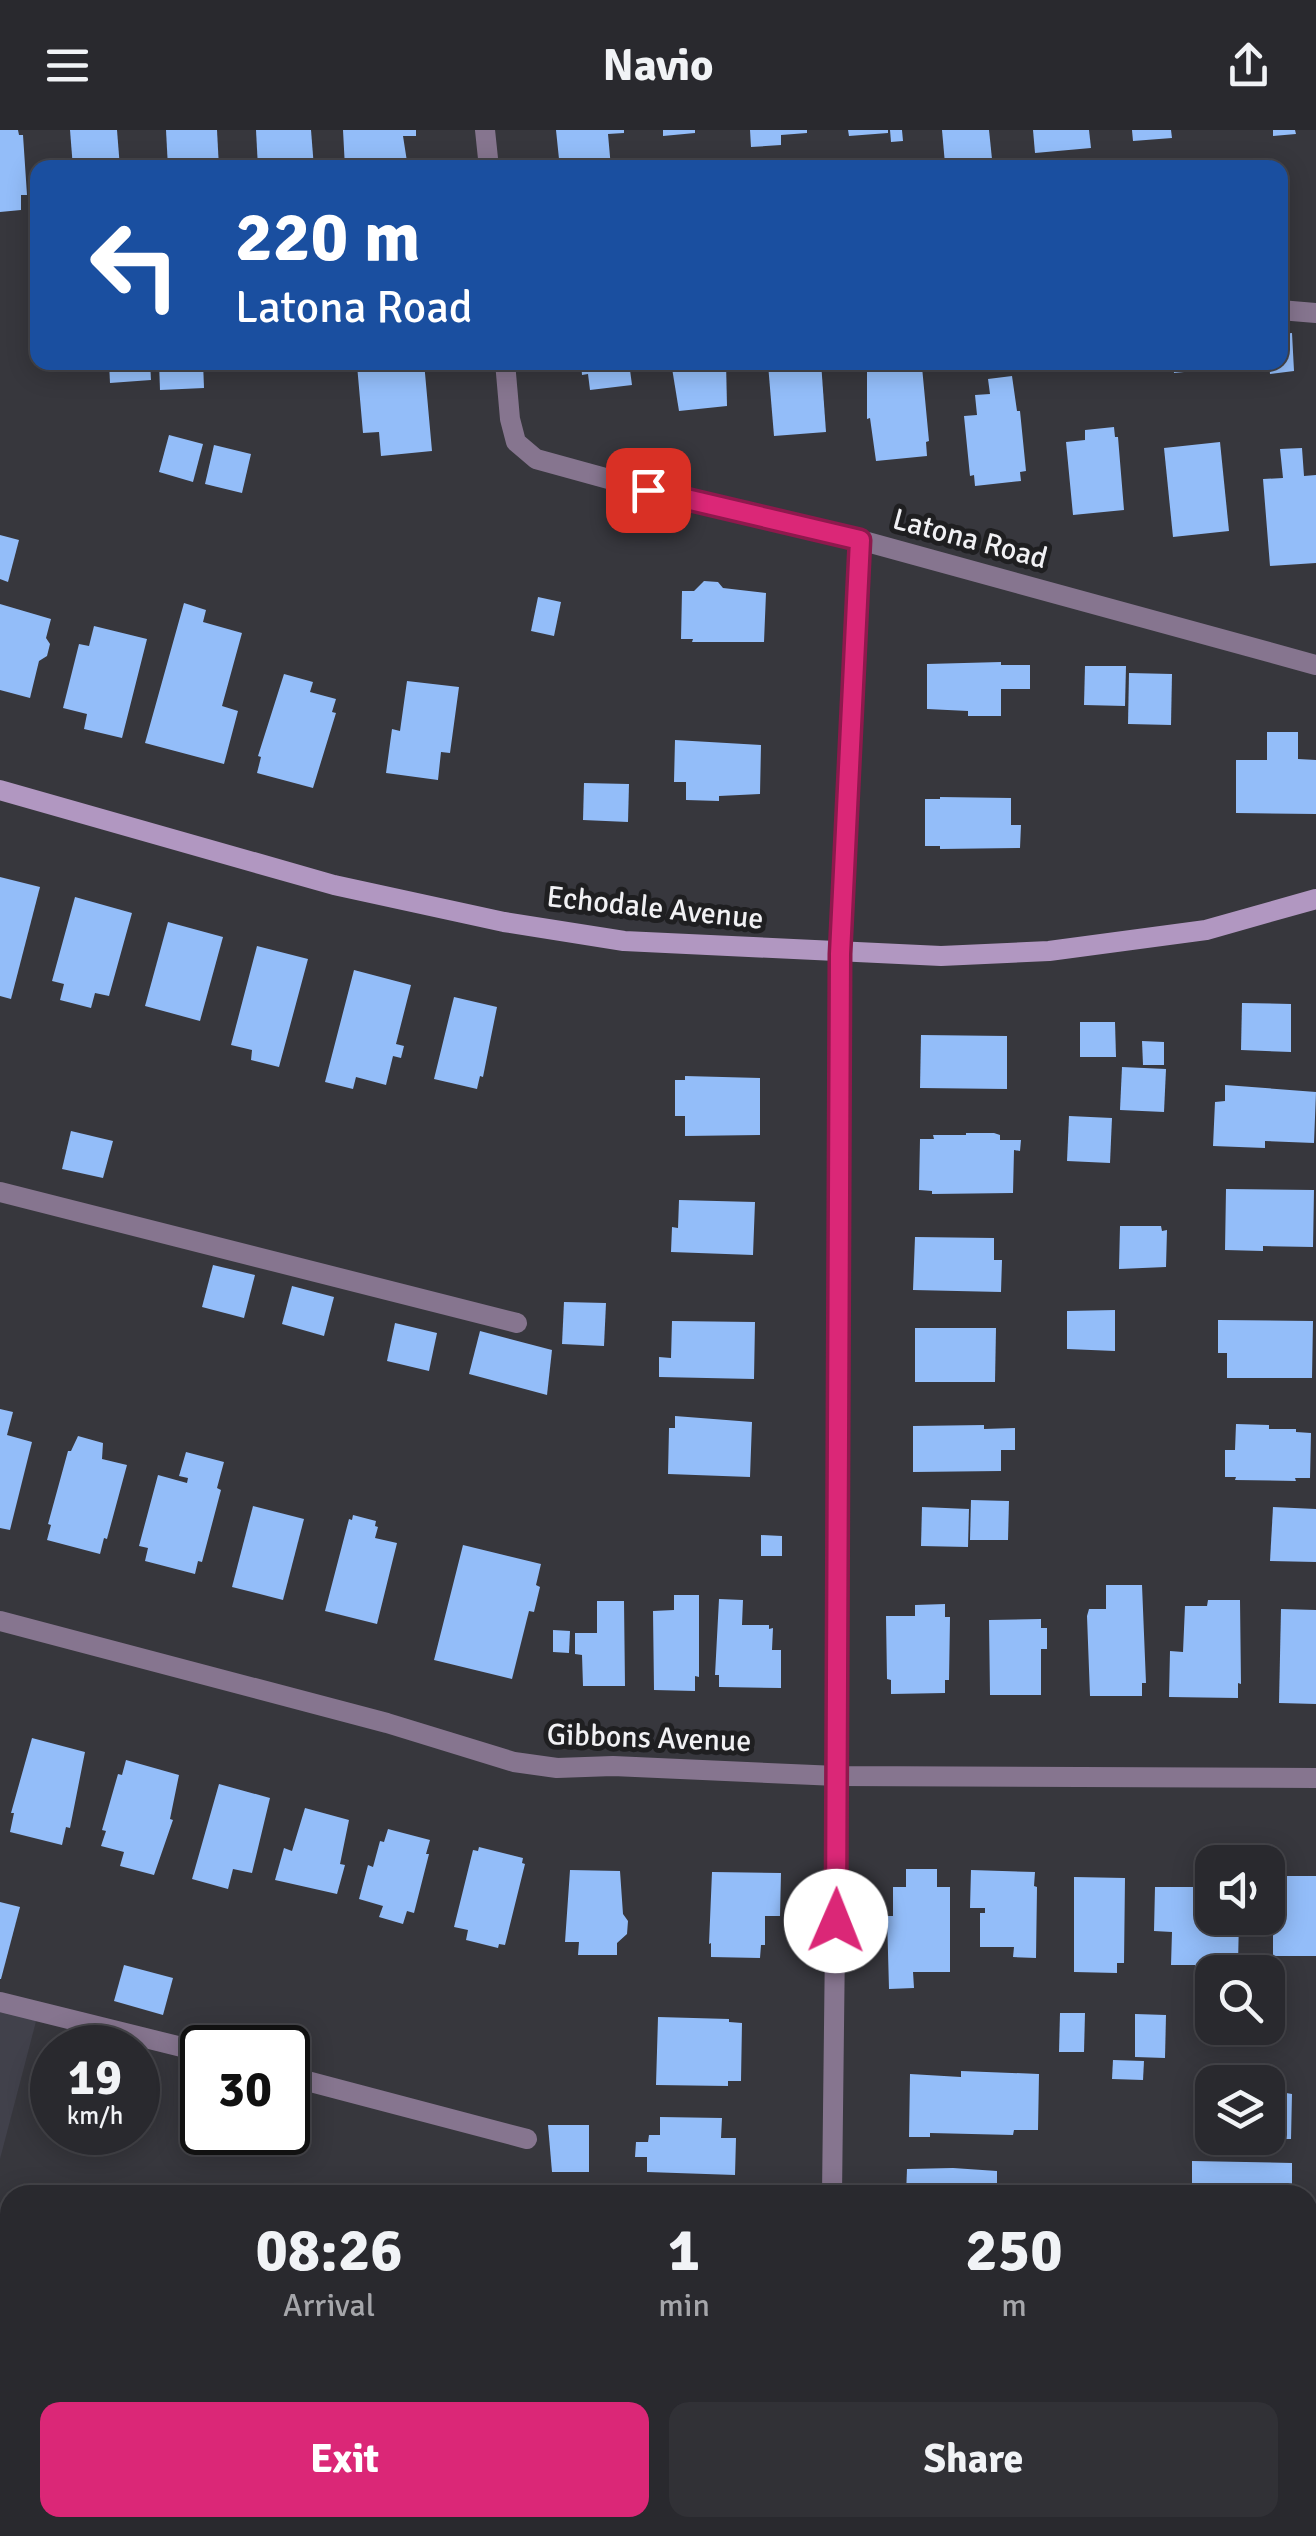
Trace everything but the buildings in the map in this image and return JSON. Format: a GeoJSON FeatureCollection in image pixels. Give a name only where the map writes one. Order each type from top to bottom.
{"type":"FeatureCollection","features":[{"type":"Feature","properties":{"kind":"main road","name":"Echodale Avenue"},"geometry":{"type":"LineString","coordinates":[[0,790],[334,885],[504,922],[624,941],[840,954],[942,956],[1049,951],[1206,930],[1316,899]]}},
{"type":"Feature","properties":{"kind":"street"},"geometry":{"type":"LineString","coordinates":[[485,130],[488,160]]}},
{"type":"Feature","properties":{"kind":"street"},"geometry":{"type":"LineString","coordinates":[[1288,311],[1316,313]]}},
{"type":"Feature","properties":{"kind":"street","name":"Latona Road"},"geometry":{"type":"LineString","coordinates":[[507,370],[516,442],[536,459],[686,500],[860,540],[1316,665]]}},
{"type":"Feature","properties":{"kind":"street"},"geometry":{"type":"LineString","coordinates":[[832,2185],[840,954],[860,540]]}},
{"type":"Feature","properties":{"kind":"street"},"geometry":{"type":"LineString","coordinates":[[0,1192],[516,1323]]}},
{"type":"Feature","properties":{"kind":"street","name":"Gibbons Avenue"},"geometry":{"type":"LineString","coordinates":[[0,1621],[369,1718],[514,1762],[558,1768],[614,1766],[837,1776],[1316,1778]]}},
{"type":"Feature","properties":{"kind":"street"},"geometry":{"type":"LineString","coordinates":[[0,2002],[180,2047]]}},
{"type":"Feature","properties":{"kind":"street"},"geometry":{"type":"LineString","coordinates":[[310,2082],[527,2140]]}},
{"type":"Feature","properties":{"kind":"shaded area"},"geometry":{"type":"Polygon","coordinates":[[[0,2001],[39,2010],[35,2025],[30,2025],[30,2044],[0,2159],[0,2001]]]}},
{"type":"Feature","properties":{"kind":"route"},"geometry":{"type":"LineString","coordinates":[[648,490],[860,540],[840,954],[836,1921]]}}]}
